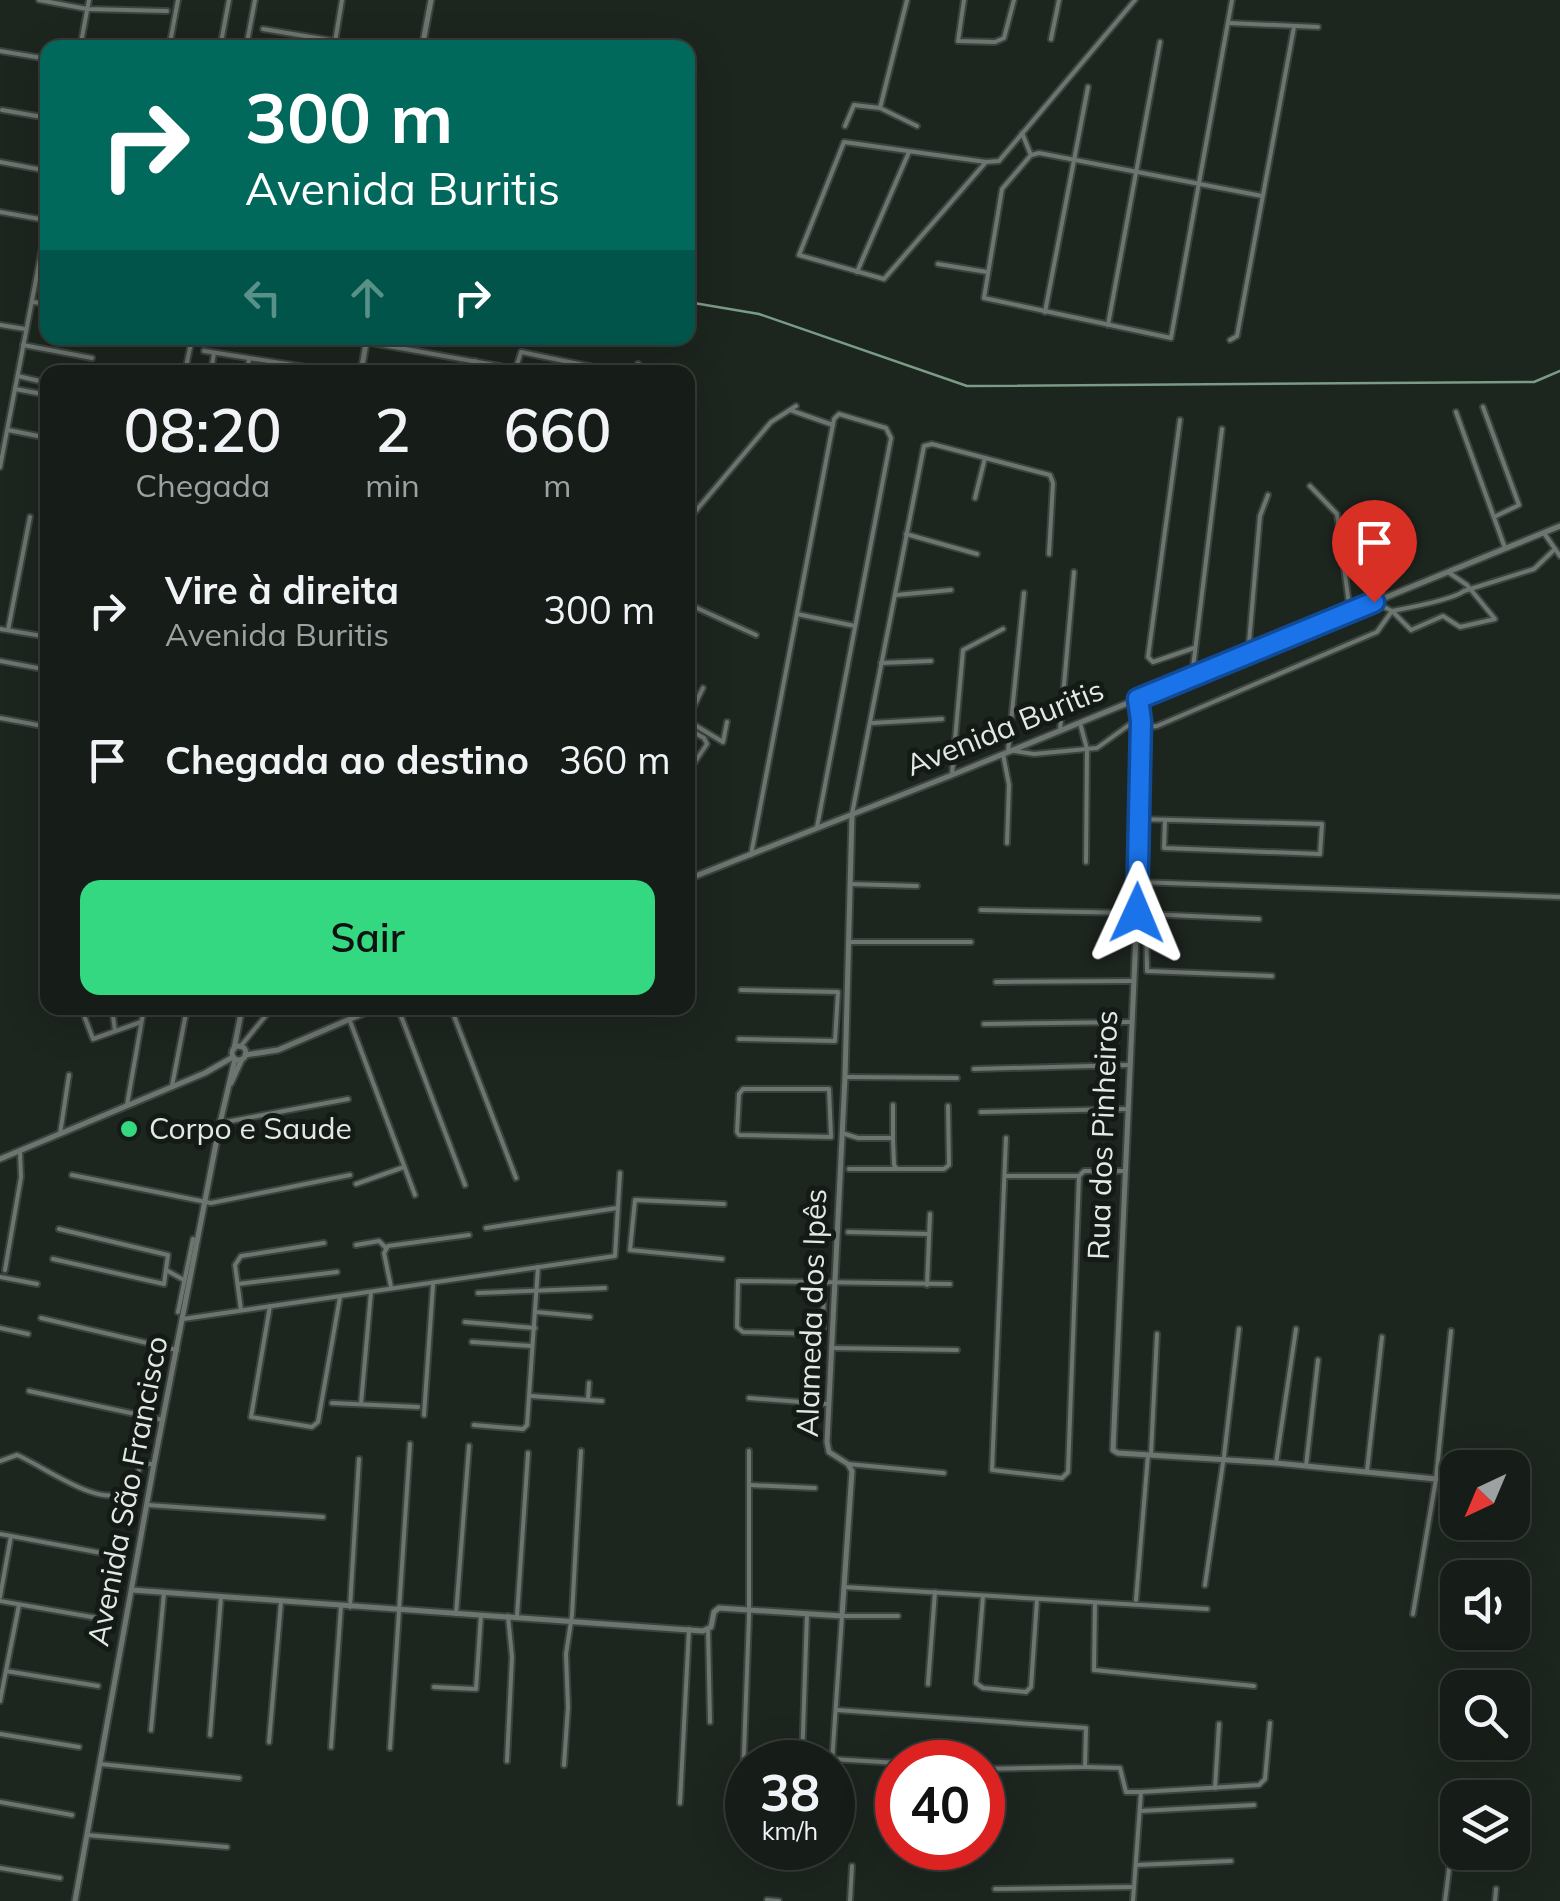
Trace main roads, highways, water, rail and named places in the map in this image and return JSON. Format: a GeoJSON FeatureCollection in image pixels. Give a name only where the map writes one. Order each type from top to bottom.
{"type":"FeatureCollection","features":[{"type":"Feature","properties":{"kind":"waterway"},"geometry":{"type":"LineString","coordinates":[[695,303],[759,314],[967,386],[1534,382],[1560,371]]}},
{"type":"Feature","properties":{"kind":"place","name":"Corpo e Saude"},"geometry":{"type":"Point","coordinates":[129,1129]}}]}
